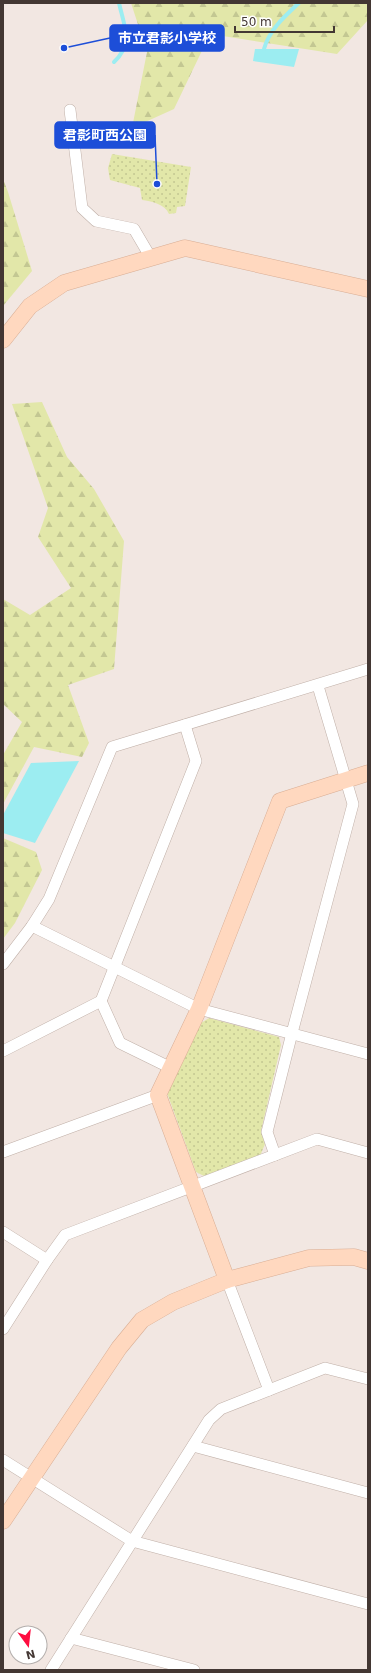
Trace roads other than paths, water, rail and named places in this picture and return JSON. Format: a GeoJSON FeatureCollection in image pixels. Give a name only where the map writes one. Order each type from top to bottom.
{"type":"FeatureCollection","features":[{"type":"Feature","properties":{"kind":"street"},"geometry":{"type":"LineString","coordinates":[[70,110],[82,208],[96,222],[134,229],[151,258]]}},
{"type":"Feature","properties":{"kind":"street"},"geometry":{"type":"LineString","coordinates":[[3,340],[30,306],[64,283],[185,248],[368,289]]}},
{"type":"Feature","properties":{"kind":"street"},"geometry":{"type":"LineString","coordinates":[[3,964],[32,926],[48,899],[112,747],[318,686],[368,669]]}},
{"type":"Feature","properties":{"kind":"street"},"geometry":{"type":"LineString","coordinates":[[275,1155],[267,1132],[353,804],[318,686]]}},
{"type":"Feature","properties":{"kind":"street"},"geometry":{"type":"LineString","coordinates":[[3,1051],[101,1002],[196,761],[185,725]]}},
{"type":"Feature","properties":{"kind":"street"},"geometry":{"type":"LineString","coordinates":[[3,1152],[158,1095],[199,1009],[280,801],[368,773]]}},
{"type":"Feature","properties":{"kind":"street"},"geometry":{"type":"LineString","coordinates":[[32,926],[199,1009],[368,1054]]}},
{"type":"Feature","properties":{"kind":"street"},"geometry":{"type":"LineString","coordinates":[[101,1002],[120,1043],[171,1068]]}},
{"type":"Feature","properties":{"kind":"street"},"geometry":{"type":"LineString","coordinates":[[158,1095],[269,1390]]}},
{"type":"Feature","properties":{"kind":"street"},"geometry":{"type":"LineString","coordinates":[[3,1329],[47,1260],[65,1235],[317,1139],[368,1153]]}},
{"type":"Feature","properties":{"kind":"street"},"geometry":{"type":"LineString","coordinates":[[3,1232],[47,1260]]}},
{"type":"Feature","properties":{"kind":"street"},"geometry":{"type":"LineString","coordinates":[[3,1521],[119,1348],[142,1320],[173,1302],[227,1280],[309,1258],[354,1257],[368,1261]]}},
{"type":"Feature","properties":{"kind":"street"},"geometry":{"type":"LineString","coordinates":[[51,1670],[209,1420],[221,1409],[325,1368],[368,1379]]}},
{"type":"Feature","properties":{"kind":"street"},"geometry":{"type":"LineString","coordinates":[[192,1446],[368,1493]]}},
{"type":"Feature","properties":{"kind":"street"},"geometry":{"type":"LineString","coordinates":[[3,1460],[132,1541],[368,1604]]}},
{"type":"Feature","properties":{"kind":"street"},"geometry":{"type":"LineString","coordinates":[[71,1638],[194,1670]]}},
{"type":"Feature","properties":{"kind":"water"},"geometry":{"type":"Polygon","coordinates":[[[255,49],[299,49],[294,67],[253,61],[255,49]]]}},
{"type":"Feature","properties":{"kind":"water"},"geometry":{"type":"Polygon","coordinates":[[[79,761],[35,843],[3,833],[3,815],[31,763],[79,761]]]}},
{"type":"Feature","properties":{"kind":"waterway"},"geometry":{"type":"LineString","coordinates":[[114,62],[120,55],[126,41],[125,27],[119,3]]}},
{"type":"Feature","properties":{"kind":"waterway"},"geometry":{"type":"LineString","coordinates":[[264,49],[266,42],[283,18],[299,3]]}},
{"type":"Feature","properties":{"kind":"place","name":"市立君影小学校"},"geometry":{"type":"Point","coordinates":[64,48]}},
{"type":"Feature","properties":{"kind":"place","name":"君影町西公園"},"geometry":{"type":"Point","coordinates":[157,184]}}]}
